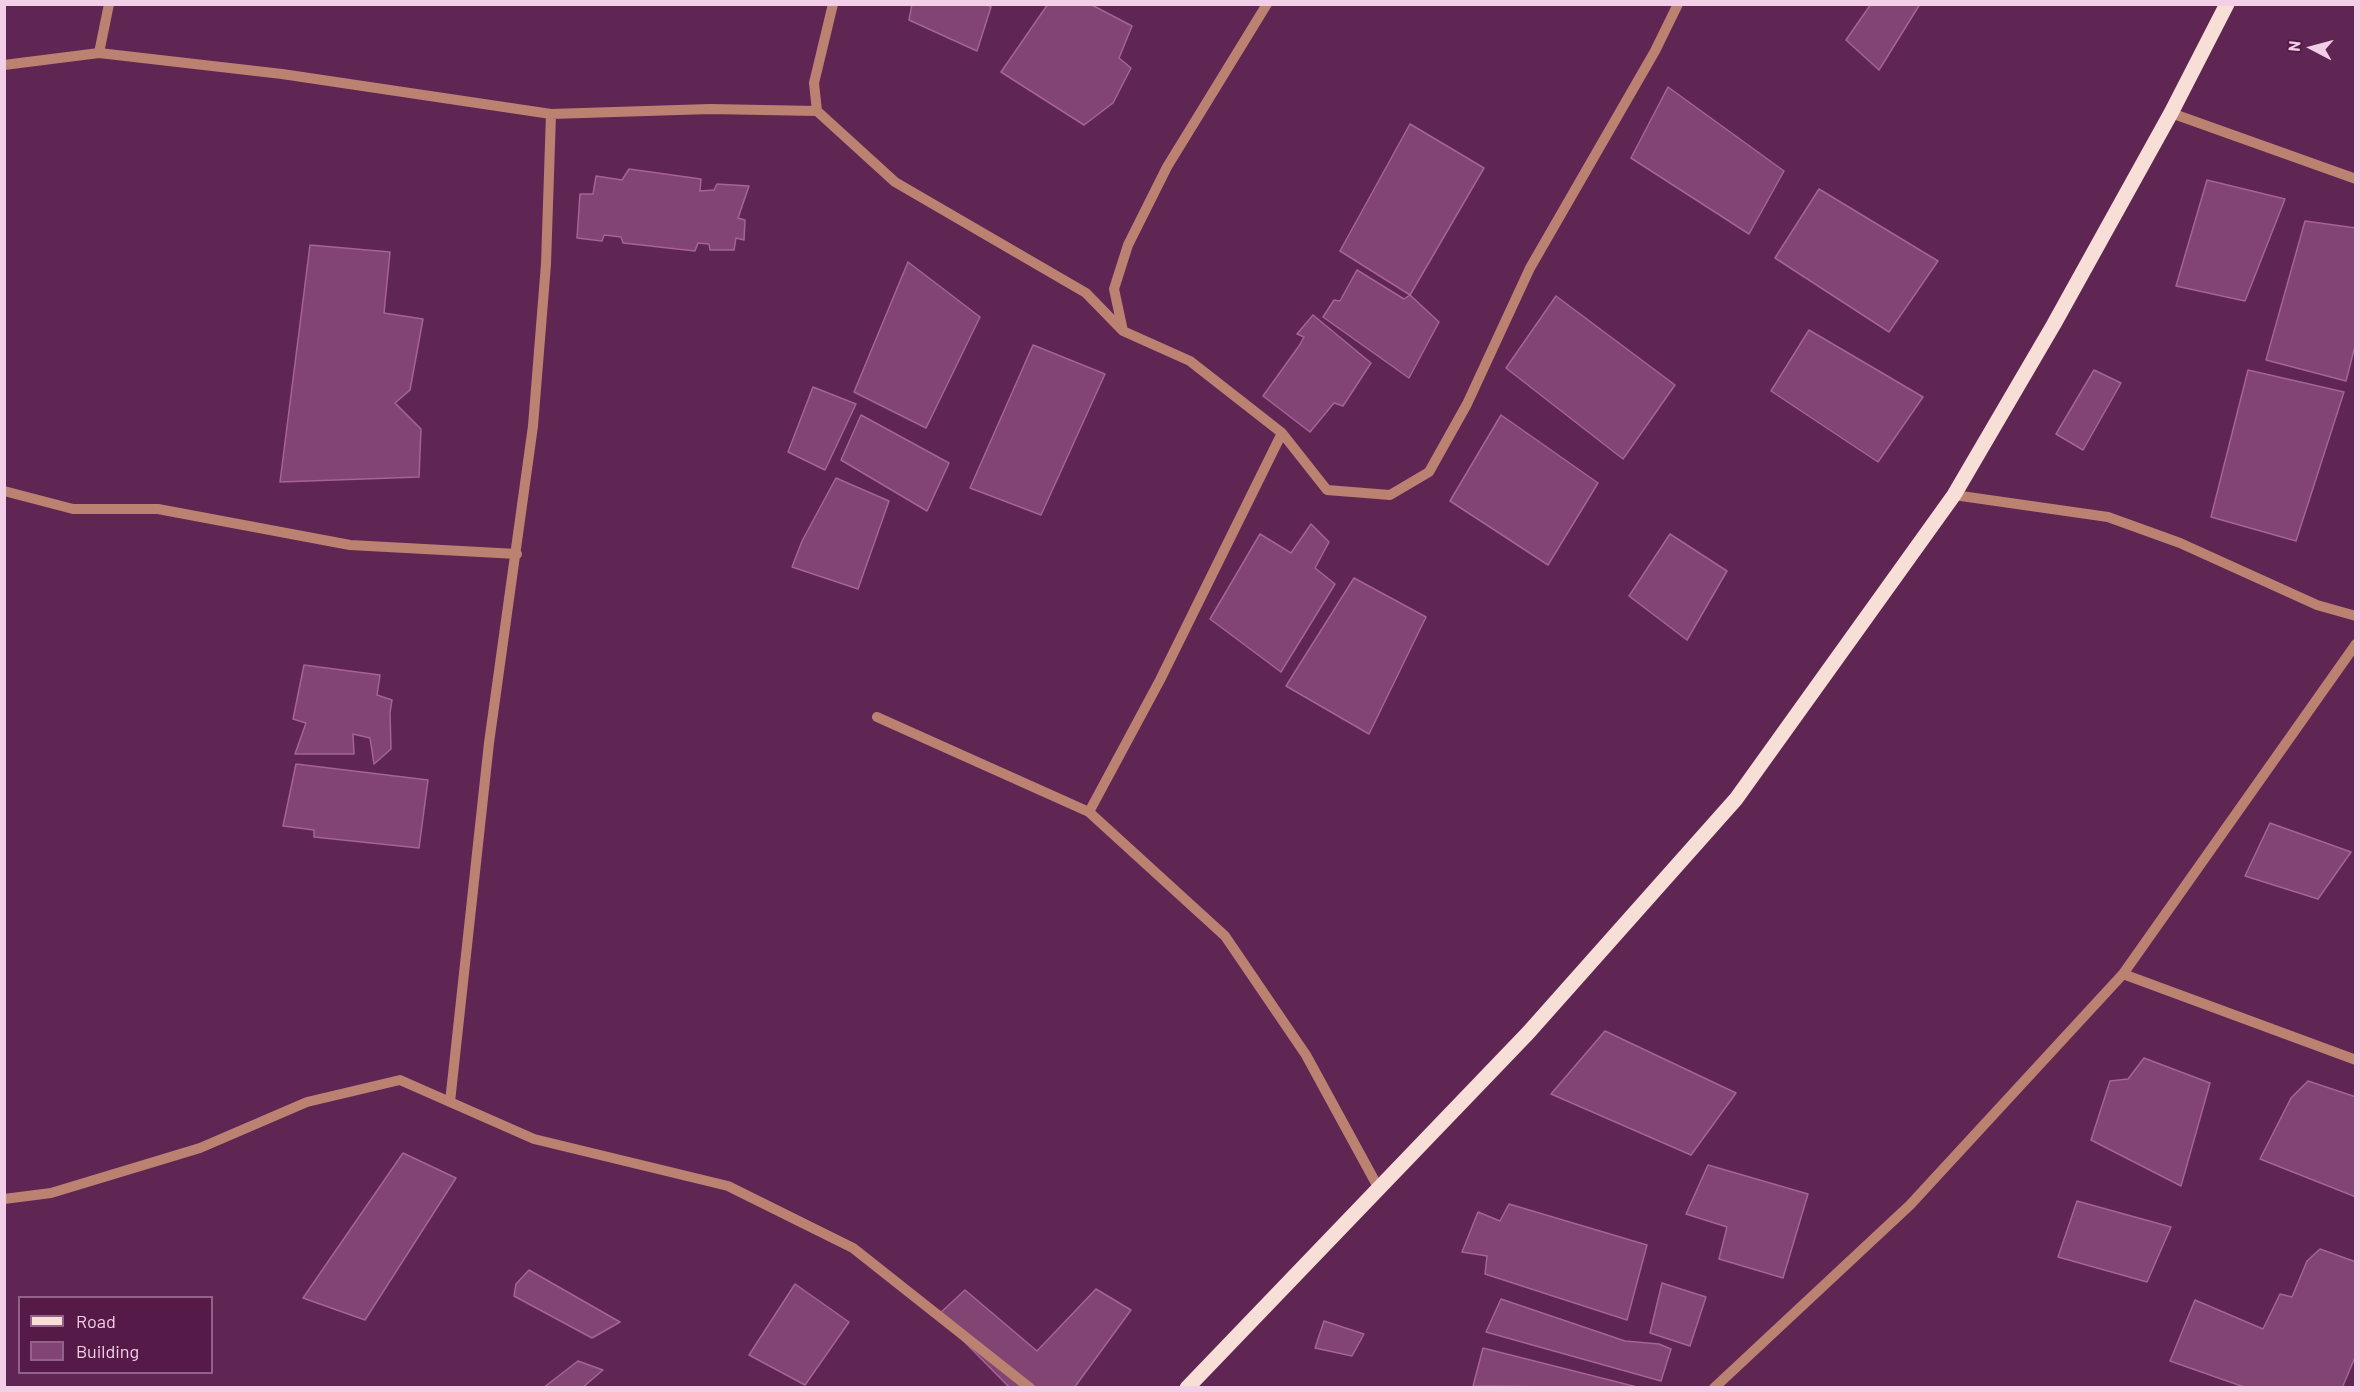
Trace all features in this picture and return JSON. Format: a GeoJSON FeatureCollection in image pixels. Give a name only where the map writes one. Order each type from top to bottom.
{"type":"FeatureCollection","features":[{"type":"Feature","properties":{"kind":"main road"},"geometry":{"type":"LineString","coordinates":[[1187,1388],[1378,1186],[1528,1033],[1736,799],[1954,495],[2054,324],[2171,113],[2228,4]]}},
{"type":"Feature","properties":{"kind":"street"},"geometry":{"type":"LineString","coordinates":[[99,53],[109,4]]}},
{"type":"Feature","properties":{"kind":"street"},"geometry":{"type":"LineString","coordinates":[[817,111],[814,83],[832,4]]}},
{"type":"Feature","properties":{"kind":"street"},"geometry":{"type":"LineString","coordinates":[[1123,331],[1114,290],[1128,244],[1167,167],[1267,4]]}},
{"type":"Feature","properties":{"kind":"street"},"geometry":{"type":"LineString","coordinates":[[4,65],[99,53],[305,78],[551,114],[710,109],[817,111],[895,182],[1086,293],[1123,331],[1190,361],[1282,433],[1327,490],[1390,495],[1429,472],[1467,404],[1530,268],[1655,51],[1678,4]]}},
{"type":"Feature","properties":{"kind":"street"},"geometry":{"type":"LineString","coordinates":[[2171,113],[2355,179]]}},
{"type":"Feature","properties":{"kind":"street"},"geometry":{"type":"LineString","coordinates":[[450,1102],[489,743],[533,426],[545,276],[551,114]]}},
{"type":"Feature","properties":{"kind":"street"},"geometry":{"type":"LineString","coordinates":[[1089,812],[1160,680],[1282,433]]}},
{"type":"Feature","properties":{"kind":"street"},"geometry":{"type":"LineString","coordinates":[[4,491],[73,509],[158,508],[350,545],[517,554]]}},
{"type":"Feature","properties":{"kind":"street"},"geometry":{"type":"LineString","coordinates":[[1954,495],[2108,517],[2180,543],[2317,604],[2355,616]]}},
{"type":"Feature","properties":{"kind":"street"},"geometry":{"type":"LineString","coordinates":[[1714,1388],[1910,1205],[2123,974],[2355,645]]}},
{"type":"Feature","properties":{"kind":"street"},"geometry":{"type":"LineString","coordinates":[[877,717],[1089,812],[1225,936],[1306,1055],[1378,1186]]}},
{"type":"Feature","properties":{"kind":"street"},"geometry":{"type":"LineString","coordinates":[[2123,974],[2355,1060]]}},
{"type":"Feature","properties":{"kind":"street"},"geometry":{"type":"LineString","coordinates":[[4,1199],[61,1190],[200,1148],[307,1101],[400,1080],[534,1139],[728,1186],[853,1248],[1030,1388]]}},
{"type":"Feature","properties":{"kind":"building"},"geometry":{"type":"Polygon","coordinates":[[[912,4],[986,4],[991,7],[977,51],[909,20],[912,4]]]}},
{"type":"Feature","properties":{"kind":"building"},"geometry":{"type":"Polygon","coordinates":[[[1048,4],[1090,4],[1132,26],[1119,58],[1131,68],[1113,103],[1084,125],[1001,72],[1048,4]]]}},
{"type":"Feature","properties":{"kind":"building"},"geometry":{"type":"Polygon","coordinates":[[[1871,4],[1920,4],[1879,70],[1846,40],[1871,4]]]}},
{"type":"Feature","properties":{"kind":"building"},"geometry":{"type":"Polygon","coordinates":[[[1668,87],[1784,171],[1749,234],[1631,158],[1668,87]]]}},
{"type":"Feature","properties":{"kind":"building"},"geometry":{"type":"Polygon","coordinates":[[[1410,124],[1484,168],[1410,295],[1340,251],[1410,124]]]}},
{"type":"Feature","properties":{"kind":"building"},"geometry":{"type":"Polygon","coordinates":[[[629,169],[701,179],[700,191],[714,190],[717,184],[749,186],[738,218],[745,220],[744,240],[736,238],[734,250],[710,250],[709,244],[698,243],[695,251],[623,243],[621,237],[604,235],[602,241],[577,238],[580,194],[593,194],[596,176],[622,180],[629,169]]]}},
{"type":"Feature","properties":{"kind":"building"},"geometry":{"type":"Polygon","coordinates":[[[2207,180],[2285,199],[2245,301],[2176,286],[2207,180]]]}},
{"type":"Feature","properties":{"kind":"building"},"geometry":{"type":"Polygon","coordinates":[[[1819,189],[1938,261],[1889,332],[1775,258],[1819,189]]]}},
{"type":"Feature","properties":{"kind":"building"},"geometry":{"type":"Polygon","coordinates":[[[2305,221],[2356,228],[2356,342],[2346,381],[2266,360],[2305,221]]]}},
{"type":"Feature","properties":{"kind":"building"},"geometry":{"type":"Polygon","coordinates":[[[310,245],[390,252],[384,313],[423,319],[410,390],[395,403],[421,429],[419,477],[280,482],[310,245]]]}},
{"type":"Feature","properties":{"kind":"building"},"geometry":{"type":"Polygon","coordinates":[[[908,262],[980,317],[926,428],[854,392],[908,262]]]}},
{"type":"Feature","properties":{"kind":"building"},"geometry":{"type":"Polygon","coordinates":[[[1357,270],[1404,299],[1410,295],[1439,322],[1409,378],[1323,317],[1334,300],[1340,301],[1357,270]]]}},
{"type":"Feature","properties":{"kind":"building"},"geometry":{"type":"Polygon","coordinates":[[[1556,296],[1675,385],[1623,459],[1506,368],[1556,296]]]}},
{"type":"Feature","properties":{"kind":"building"},"geometry":{"type":"Polygon","coordinates":[[[1313,315],[1371,363],[1343,406],[1334,403],[1310,432],[1263,396],[1299,346],[1304,337],[1297,334],[1313,315]]]}},
{"type":"Feature","properties":{"kind":"building"},"geometry":{"type":"Polygon","coordinates":[[[1809,330],[1923,397],[1878,462],[1771,391],[1809,330]]]}},
{"type":"Feature","properties":{"kind":"building"},"geometry":{"type":"Polygon","coordinates":[[[1033,345],[1105,374],[1041,515],[970,488],[1033,345]]]}},
{"type":"Feature","properties":{"kind":"building"},"geometry":{"type":"Polygon","coordinates":[[[2094,370],[2121,383],[2083,450],[2056,434],[2094,370]]]}},
{"type":"Feature","properties":{"kind":"building"},"geometry":{"type":"Polygon","coordinates":[[[2248,370],[2344,392],[2296,541],[2211,517],[2248,370]]]}},
{"type":"Feature","properties":{"kind":"building"},"geometry":{"type":"Polygon","coordinates":[[[813,387],[856,404],[825,470],[788,452],[813,387]]]}},
{"type":"Feature","properties":{"kind":"building"},"geometry":{"type":"Polygon","coordinates":[[[861,415],[949,463],[927,511],[841,460],[861,415]]]}},
{"type":"Feature","properties":{"kind":"building"},"geometry":{"type":"Polygon","coordinates":[[[1501,415],[1598,483],[1548,565],[1450,501],[1501,415]]]}},
{"type":"Feature","properties":{"kind":"building"},"geometry":{"type":"Polygon","coordinates":[[[836,478],[889,501],[858,589],[792,567],[802,541],[836,478]]]}},
{"type":"Feature","properties":{"kind":"building"},"geometry":{"type":"Polygon","coordinates":[[[1311,524],[1329,542],[1315,568],[1335,584],[1281,672],[1210,619],[1260,534],[1291,553],[1311,524]]]}},
{"type":"Feature","properties":{"kind":"building"},"geometry":{"type":"Polygon","coordinates":[[[1670,534],[1727,571],[1687,640],[1629,596],[1670,534]]]}},
{"type":"Feature","properties":{"kind":"building"},"geometry":{"type":"Polygon","coordinates":[[[1354,578],[1426,617],[1369,734],[1286,686],[1354,578]]]}},
{"type":"Feature","properties":{"kind":"building"},"geometry":{"type":"Polygon","coordinates":[[[304,665],[380,675],[377,695],[392,700],[391,749],[374,764],[370,738],[353,734],[354,754],[295,754],[306,723],[293,719],[304,665]]]}},
{"type":"Feature","properties":{"kind":"building"},"geometry":{"type":"Polygon","coordinates":[[[296,764],[428,780],[419,848],[314,837],[314,830],[283,826],[296,764]]]}},
{"type":"Feature","properties":{"kind":"building"},"geometry":{"type":"Polygon","coordinates":[[[2270,823],[2351,852],[2318,899],[2245,876],[2270,823]]]}},
{"type":"Feature","properties":{"kind":"building"},"geometry":{"type":"Polygon","coordinates":[[[1605,1031],[1736,1093],[1691,1155],[1551,1094],[1605,1031]]]}},
{"type":"Feature","properties":{"kind":"building"},"geometry":{"type":"Polygon","coordinates":[[[2144,1058],[2210,1083],[2181,1186],[2091,1140],[2110,1081],[2128,1079],[2144,1058]]]}},
{"type":"Feature","properties":{"kind":"building"},"geometry":{"type":"Polygon","coordinates":[[[2308,1081],[2356,1097],[2356,1197],[2260,1159],[2291,1098],[2308,1081]]]}},
{"type":"Feature","properties":{"kind":"building"},"geometry":{"type":"Polygon","coordinates":[[[403,1153],[456,1178],[365,1320],[303,1298],[403,1153]]]}},
{"type":"Feature","properties":{"kind":"building"},"geometry":{"type":"Polygon","coordinates":[[[1708,1165],[1808,1194],[1783,1278],[1719,1259],[1727,1227],[1686,1214],[1708,1165]]]}},
{"type":"Feature","properties":{"kind":"building"},"geometry":{"type":"Polygon","coordinates":[[[2077,1201],[2171,1227],[2147,1282],[2058,1257],[2077,1201]]]}},
{"type":"Feature","properties":{"kind":"building"},"geometry":{"type":"Polygon","coordinates":[[[1509,1204],[1647,1245],[1627,1320],[1485,1274],[1487,1256],[1462,1252],[1478,1212],[1500,1221],[1509,1204]]]}},
{"type":"Feature","properties":{"kind":"building"},"geometry":{"type":"Polygon","coordinates":[[[2320,1249],[2356,1262],[2356,1355],[2342,1388],[2247,1388],[2170,1361],[2195,1300],[2263,1329],[2280,1294],[2292,1297],[2307,1261],[2320,1249]]]}},
{"type":"Feature","properties":{"kind":"building"},"geometry":{"type":"Polygon","coordinates":[[[529,1270],[620,1322],[592,1338],[514,1296],[516,1284],[529,1270]]]}},
{"type":"Feature","properties":{"kind":"building"},"geometry":{"type":"Polygon","coordinates":[[[1662,1283],[1706,1297],[1690,1346],[1650,1333],[1662,1283]]]}},
{"type":"Feature","properties":{"kind":"building"},"geometry":{"type":"Polygon","coordinates":[[[795,1284],[849,1322],[805,1385],[749,1355],[795,1284]]]}},
{"type":"Feature","properties":{"kind":"building"},"geometry":{"type":"Polygon","coordinates":[[[1096,1289],[1131,1310],[1074,1388],[1010,1388],[938,1315],[965,1290],[1037,1351],[1096,1289]]]}},
{"type":"Feature","properties":{"kind":"building"},"geometry":{"type":"Polygon","coordinates":[[[1501,1299],[1625,1341],[1659,1344],[1671,1349],[1661,1381],[1486,1332],[1501,1299]]]}},
{"type":"Feature","properties":{"kind":"building"},"geometry":{"type":"Polygon","coordinates":[[[1324,1321],[1364,1334],[1352,1356],[1315,1348],[1324,1321]]]}},
{"type":"Feature","properties":{"kind":"building"},"geometry":{"type":"Polygon","coordinates":[[[1483,1348],[1641,1388],[1473,1386],[1483,1348]]]}},
{"type":"Feature","properties":{"kind":"building"},"geometry":{"type":"Polygon","coordinates":[[[578,1361],[603,1370],[582,1388],[543,1388],[578,1361]]]}}]}
